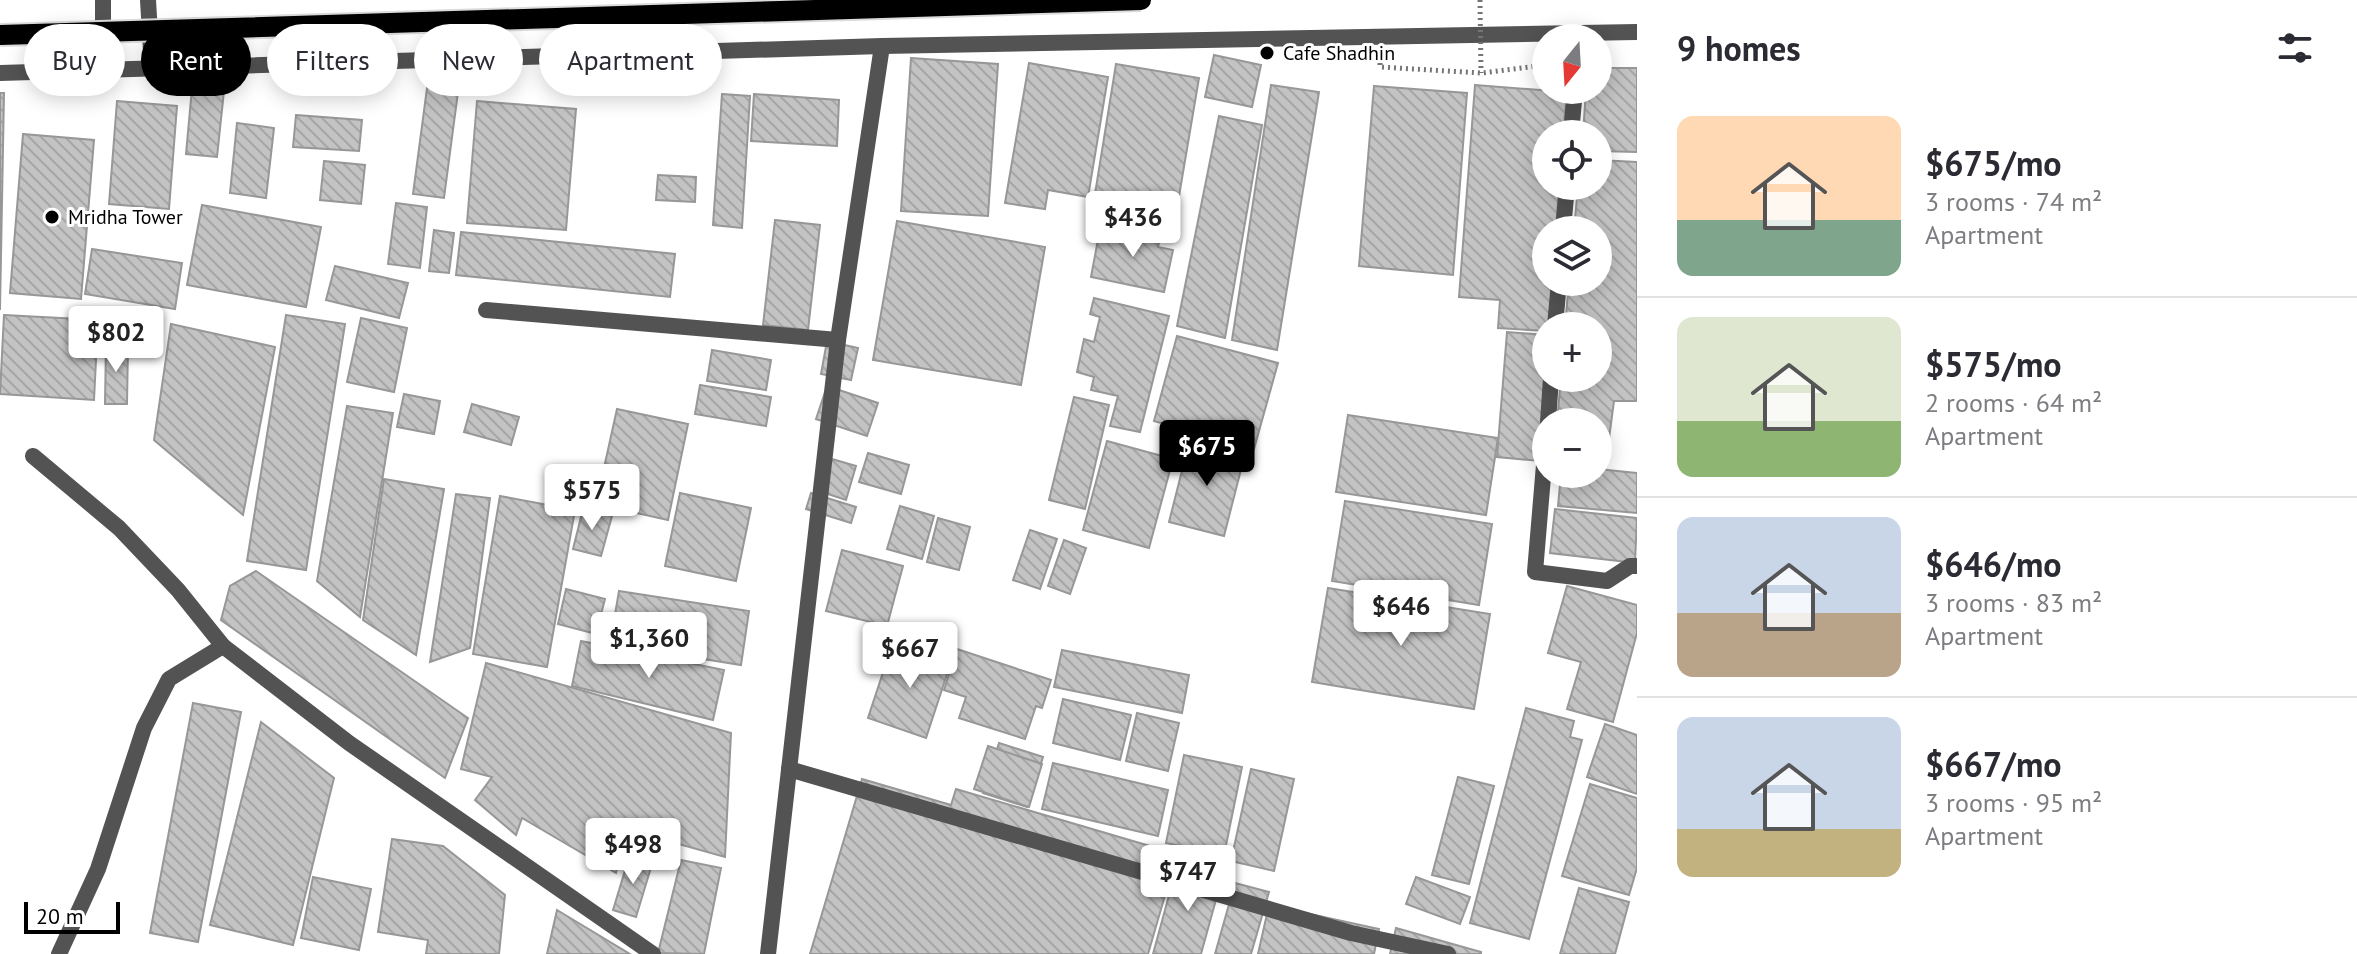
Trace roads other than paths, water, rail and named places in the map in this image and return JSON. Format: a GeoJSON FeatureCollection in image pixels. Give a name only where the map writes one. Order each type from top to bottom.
{"type":"FeatureCollection","features":[{"type":"Feature","properties":{"kind":"main road"},"geometry":{"type":"LineString","coordinates":[[0,35],[1141,0]]}},
{"type":"Feature","properties":{"kind":"street"},"geometry":{"type":"LineString","coordinates":[[103,0],[103,24]]}},
{"type":"Feature","properties":{"kind":"street"},"geometry":{"type":"LineString","coordinates":[[148,0],[149,24]]}},
{"type":"Feature","properties":{"kind":"street"},"geometry":{"type":"LineString","coordinates":[[1612,33],[1637,32]]}},
{"type":"Feature","properties":{"kind":"street"},"geometry":{"type":"LineString","coordinates":[[251,65],[882,46],[1532,36]]}},
{"type":"Feature","properties":{"kind":"street"},"geometry":{"type":"LineString","coordinates":[[768,954],[838,340],[882,46]]}},
{"type":"Feature","properties":{"kind":"street"},"geometry":{"type":"LineString","coordinates":[[0,73],[24,72]]}},
{"type":"Feature","properties":{"kind":"street"},"geometry":{"type":"LineString","coordinates":[[486,310],[838,340]]}},
{"type":"Feature","properties":{"kind":"street"},"geometry":{"type":"LineString","coordinates":[[33,456],[119,528],[178,590],[223,646],[349,743],[653,954]]}},
{"type":"Feature","properties":{"kind":"street"},"geometry":{"type":"LineString","coordinates":[[1542,488],[1535,572],[1607,581],[1630,566],[1637,566]]}},
{"type":"Feature","properties":{"kind":"street"},"geometry":{"type":"LineString","coordinates":[[59,954],[98,869],[144,728],[169,679],[223,646]]}},
{"type":"Feature","properties":{"kind":"street"},"geometry":{"type":"LineString","coordinates":[[789,769],[1336,929],[1448,954]]}},
{"type":"Feature","properties":{"kind":"place","name":"Cafe Shadhin"},"geometry":{"type":"Point","coordinates":[1267,53]}},
{"type":"Feature","properties":{"kind":"place","name":"Mridha Tower"},"geometry":{"type":"Point","coordinates":[52,217]}}]}
